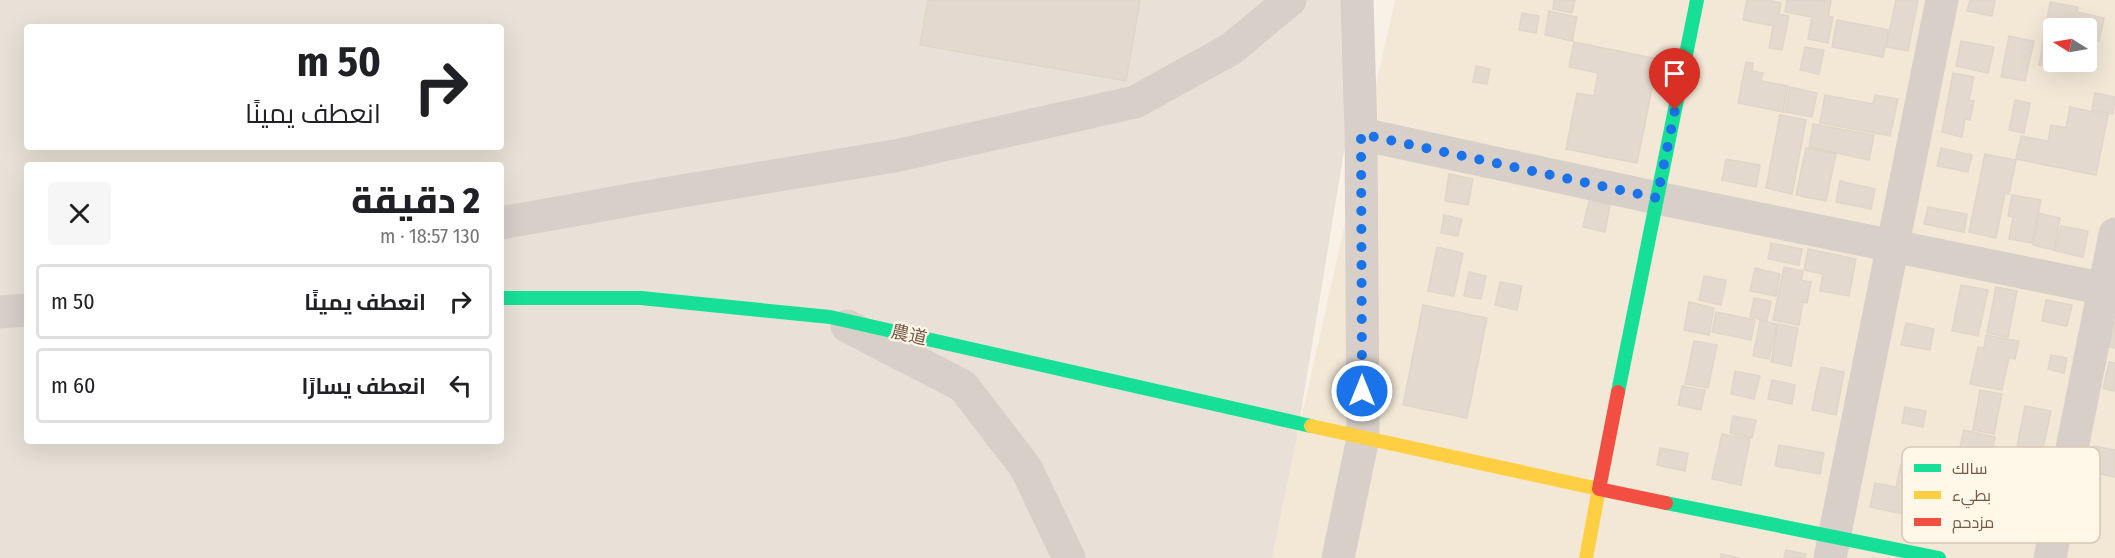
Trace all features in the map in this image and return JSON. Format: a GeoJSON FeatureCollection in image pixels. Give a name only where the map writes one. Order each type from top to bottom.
{"type":"FeatureCollection","features":[{"type":"Feature","properties":{"kind":"street"},"geometry":{"type":"LineString","coordinates":[[504,222],[895,156],[1135,102],[1231,49],[1290,0]]}},
{"type":"Feature","properties":{"kind":"street"},"geometry":{"type":"LineString","coordinates":[[1338,558],[1363,438],[1361,134],[1357,0]]}},
{"type":"Feature","properties":{"kind":"street"},"geometry":{"type":"LineString","coordinates":[[1586,558],[1697,0]]}},
{"type":"Feature","properties":{"kind":"street"},"geometry":{"type":"LineString","coordinates":[[1832,547],[1942,0]]}},
{"type":"Feature","properties":{"kind":"street"},"geometry":{"type":"LineString","coordinates":[[1361,134],[1657,198],[2110,290]]}},
{"type":"Feature","properties":{"kind":"street"},"geometry":{"type":"LineString","coordinates":[[2075,447],[2110,290],[2115,234]]}},
{"type":"Feature","properties":{"kind":"street","name":"農道"},"geometry":{"type":"LineString","coordinates":[[504,298],[641,298],[830,317],[1309,426],[1599,489],[1832,547],[1939,558]]}},
{"type":"Feature","properties":{"kind":"street"},"geometry":{"type":"LineString","coordinates":[[0,312],[24,310]]}},
{"type":"Feature","properties":{"kind":"street"},"geometry":{"type":"LineString","coordinates":[[830,317],[963,386],[1026,468],[1069,558]]}},
{"type":"Feature","properties":{"kind":"street"},"geometry":{"type":"LineString","coordinates":[[2050,558],[2053,543]]}},
{"type":"Feature","properties":{"kind":"shaded area"},"geometry":{"type":"Polygon","coordinates":[[[0,0],[1369,0],[1296,442],[1272,558],[0,558],[0,0]]]}},
{"type":"Feature","properties":{"kind":"shaded area"},"geometry":{"type":"Polygon","coordinates":[[[1395,0],[2115,0],[2115,558],[1272,558],[1395,0]]]}},
{"type":"Feature","properties":{"kind":"building"},"geometry":{"type":"Polygon","coordinates":[[[928,0],[1140,0],[1126,81],[920,45],[928,0]]]}},
{"type":"Feature","properties":{"kind":"building"},"geometry":{"type":"Polygon","coordinates":[[[1554,0],[1575,0],[1572,13],[1553,9],[1554,0]]]}},
{"type":"Feature","properties":{"kind":"building"},"geometry":{"type":"Polygon","coordinates":[[[1747,0],[1768,0],[1781,3],[1779,14],[1789,16],[1782,50],[1769,48],[1773,26],[1743,20],[1747,0]]]}},
{"type":"Feature","properties":{"kind":"building"},"geometry":{"type":"Polygon","coordinates":[[[1787,0],[1831,1],[1828,16],[1833,17],[1828,43],[1808,39],[1812,17],[1785,12],[1787,0]]]}},
{"type":"Feature","properties":{"kind":"building"},"geometry":{"type":"Polygon","coordinates":[[[1896,0],[1918,0],[1908,51],[1886,47],[1896,0]]]}},
{"type":"Feature","properties":{"kind":"building"},"geometry":{"type":"Polygon","coordinates":[[[1970,0],[1995,0],[1992,16],[1967,11],[1970,0]]]}},
{"type":"Feature","properties":{"kind":"building"},"geometry":{"type":"Polygon","coordinates":[[[2050,2],[2078,7],[2077,12],[2104,18],[2099,41],[2097,41],[2097,18],[2047,18],[2050,2]]]}},
{"type":"Feature","properties":{"kind":"building"},"geometry":{"type":"Polygon","coordinates":[[[1549,11],[1577,17],[1572,41],[1545,35],[1549,11]]]}},
{"type":"Feature","properties":{"kind":"building"},"geometry":{"type":"Polygon","coordinates":[[[1522,13],[1539,16],[1536,33],[1519,30],[1522,13]]]}},
{"type":"Feature","properties":{"kind":"building"},"geometry":{"type":"Polygon","coordinates":[[[1837,20],[1889,30],[1883,57],[1832,47],[1837,20]]]}},
{"type":"Feature","properties":{"kind":"building"},"geometry":{"type":"Polygon","coordinates":[[[2009,36],[2034,41],[2025,81],[2001,77],[2009,36]]]}},
{"type":"Feature","properties":{"kind":"building"},"geometry":{"type":"Polygon","coordinates":[[[1961,41],[1994,47],[1988,73],[1956,66],[1961,41]]]}},
{"type":"Feature","properties":{"kind":"building"},"geometry":{"type":"Polygon","coordinates":[[[1574,42],[1658,59],[1637,163],[1566,149],[1577,93],[1594,96],[1598,73],[1569,67],[1574,42]]]}},
{"type":"Feature","properties":{"kind":"building"},"geometry":{"type":"Polygon","coordinates":[[[1805,47],[1824,50],[1819,74],[1800,70],[1805,47]]]}},
{"type":"Feature","properties":{"kind":"building"},"geometry":{"type":"Polygon","coordinates":[[[2042,49],[2043,66],[2039,65],[2042,49]]]}},
{"type":"Feature","properties":{"kind":"building"},"geometry":{"type":"Polygon","coordinates":[[[1746,62],[1753,63],[1752,71],[1763,73],[1761,81],[1788,86],[1783,112],[1738,103],[1746,62]]]}},
{"type":"Feature","properties":{"kind":"building"},"geometry":{"type":"Polygon","coordinates":[[[1476,66],[1490,69],[1487,84],[1473,82],[1476,66]]]}},
{"type":"Feature","properties":{"kind":"building"},"geometry":{"type":"Polygon","coordinates":[[[1953,73],[1974,77],[1969,100],[1974,101],[1970,120],[1965,119],[1962,137],[1942,132],[1953,73]]]}},
{"type":"Feature","properties":{"kind":"building"},"geometry":{"type":"Polygon","coordinates":[[[1790,87],[1817,93],[1812,117],[1785,112],[1790,87]]]}},
{"type":"Feature","properties":{"kind":"building"},"geometry":{"type":"Polygon","coordinates":[[[2095,93],[2115,97],[2113,114],[2092,110],[2095,93]]]}},
{"type":"Feature","properties":{"kind":"building"},"geometry":{"type":"Polygon","coordinates":[[[1825,95],[1873,104],[1875,95],[1898,99],[1890,136],[1820,123],[1825,95]]]}},
{"type":"Feature","properties":{"kind":"building"},"geometry":{"type":"Polygon","coordinates":[[[2015,100],[2030,103],[2024,133],[2009,130],[2015,100]]]}},
{"type":"Feature","properties":{"kind":"building"},"geometry":{"type":"Polygon","coordinates":[[[2070,107],[2108,115],[2096,175],[2016,159],[2021,136],[2048,141],[2051,125],[2066,128],[2070,107]]]}},
{"type":"Feature","properties":{"kind":"building"},"geometry":{"type":"Polygon","coordinates":[[[1780,115],[1806,120],[1792,194],[1766,188],[1780,115]]]}},
{"type":"Feature","properties":{"kind":"building"},"geometry":{"type":"Polygon","coordinates":[[[1813,124],[1874,135],[1869,160],[1809,147],[1813,124]]]}},
{"type":"Feature","properties":{"kind":"building"},"geometry":{"type":"Polygon","coordinates":[[[1806,148],[1836,154],[1826,201],[1796,195],[1806,148]]]}},
{"type":"Feature","properties":{"kind":"building"},"geometry":{"type":"Polygon","coordinates":[[[1941,148],[1972,155],[1968,172],[1937,166],[1941,148]]]}},
{"type":"Feature","properties":{"kind":"building"},"geometry":{"type":"Polygon","coordinates":[[[1985,154],[2016,160],[2009,194],[2005,193],[1996,238],[1969,232],[1985,154]]]}},
{"type":"Feature","properties":{"kind":"building"},"geometry":{"type":"Polygon","coordinates":[[[1726,159],[1760,165],[1756,187],[1722,180],[1726,159]]]}},
{"type":"Feature","properties":{"kind":"building"},"geometry":{"type":"Polygon","coordinates":[[[1449,174],[1473,179],[1468,205],[1445,201],[1449,174]]]}},
{"type":"Feature","properties":{"kind":"building"},"geometry":{"type":"Polygon","coordinates":[[[1840,181],[1875,189],[1871,209],[1836,202],[1840,181]]]}},
{"type":"Feature","properties":{"kind":"building"},"geometry":{"type":"Polygon","coordinates":[[[2012,195],[2041,200],[2032,243],[2009,239],[2013,217],[2008,216],[2012,195]]]}},
{"type":"Feature","properties":{"kind":"building"},"geometry":{"type":"Polygon","coordinates":[[[1589,201],[1610,205],[1605,232],[1583,227],[1589,201]]]}},
{"type":"Feature","properties":{"kind":"building"},"geometry":{"type":"Polygon","coordinates":[[[1928,207],[1967,214],[1964,232],[1924,224],[1928,207]]]}},
{"type":"Feature","properties":{"kind":"building"},"geometry":{"type":"Polygon","coordinates":[[[2039,213],[2060,218],[2054,250],[2033,245],[2039,213]]]}},
{"type":"Feature","properties":{"kind":"building"},"geometry":{"type":"Polygon","coordinates":[[[1444,215],[1462,219],[1458,236],[1441,233],[1444,215]]]}},
{"type":"Feature","properties":{"kind":"building"},"geometry":{"type":"Polygon","coordinates":[[[2061,226],[2088,231],[2083,257],[2055,251],[2061,226]]]}},
{"type":"Feature","properties":{"kind":"building"},"geometry":{"type":"Polygon","coordinates":[[[1771,243],[1802,249],[1799,265],[1768,259],[1771,243]]]}},
{"type":"Feature","properties":{"kind":"building"},"geometry":{"type":"Polygon","coordinates":[[[1437,247],[1463,253],[1454,296],[1428,291],[1437,247]]]}},
{"type":"Feature","properties":{"kind":"building"},"geometry":{"type":"Polygon","coordinates":[[[1808,249],[1856,259],[1849,296],[1820,291],[1823,274],[1804,270],[1808,249]]]}},
{"type":"Feature","properties":{"kind":"building"},"geometry":{"type":"Polygon","coordinates":[[[1784,267],[1803,271],[1801,280],[1811,282],[1807,303],[1803,302],[1799,325],[1773,320],[1784,267]]]}},
{"type":"Feature","properties":{"kind":"building"},"geometry":{"type":"Polygon","coordinates":[[[1755,268],[1780,274],[1776,296],[1750,291],[1755,268]]]}},
{"type":"Feature","properties":{"kind":"building"},"geometry":{"type":"Polygon","coordinates":[[[1469,272],[1486,276],[1481,299],[1464,296],[1469,272]]]}},
{"type":"Feature","properties":{"kind":"building"},"geometry":{"type":"Polygon","coordinates":[[[1704,276],[1726,280],[1721,305],[1699,300],[1704,276]]]}},
{"type":"Feature","properties":{"kind":"building"},"geometry":{"type":"Polygon","coordinates":[[[1500,282],[1522,286],[1517,310],[1495,305],[1500,282]]]}},
{"type":"Feature","properties":{"kind":"building"},"geometry":{"type":"Polygon","coordinates":[[[1961,285],[1988,290],[1978,336],[1952,331],[1961,285]]]}},
{"type":"Feature","properties":{"kind":"building"},"geometry":{"type":"Polygon","coordinates":[[[1996,287],[2017,291],[2008,337],[1987,333],[1996,287]]]}},
{"type":"Feature","properties":{"kind":"building"},"geometry":{"type":"Polygon","coordinates":[[[1754,298],[1771,301],[1767,321],[1750,317],[1754,298]]]}},
{"type":"Feature","properties":{"kind":"building"},"geometry":{"type":"Polygon","coordinates":[[[2046,300],[2072,305],[2067,326],[2042,321],[2046,300]]]}},
{"type":"Feature","properties":{"kind":"building"},"geometry":{"type":"Polygon","coordinates":[[[1689,302],[1714,308],[1709,335],[1684,330],[1689,302]]]}},
{"type":"Feature","properties":{"kind":"building"},"geometry":{"type":"Polygon","coordinates":[[[1423,305],[1487,318],[1467,418],[1403,405],[1423,305]]]}},
{"type":"Feature","properties":{"kind":"building"},"geometry":{"type":"Polygon","coordinates":[[[1716,312],[1755,320],[1751,340],[1712,332],[1716,312]]]}},
{"type":"Feature","properties":{"kind":"building"},"geometry":{"type":"Polygon","coordinates":[[[1760,321],[1777,324],[1769,359],[1753,356],[1760,321]]]}},
{"type":"Feature","properties":{"kind":"building"},"geometry":{"type":"Polygon","coordinates":[[[2115,322],[2115,348],[2109,347],[2115,322]]]}},
{"type":"Feature","properties":{"kind":"building"},"geometry":{"type":"Polygon","coordinates":[[[1906,323],[1934,329],[1930,350],[1901,345],[1906,323]]]}},
{"type":"Feature","properties":{"kind":"building"},"geometry":{"type":"Polygon","coordinates":[[[1778,324],[1798,328],[1791,366],[1771,362],[1778,324]]]}},
{"type":"Feature","properties":{"kind":"building"},"geometry":{"type":"Polygon","coordinates":[[[1986,335],[2019,341],[2015,359],[2009,358],[2002,390],[1970,384],[1978,347],[1984,348],[1986,335]]]}},
{"type":"Feature","properties":{"kind":"building"},"geometry":{"type":"Polygon","coordinates":[[[1694,341],[1717,345],[1708,388],[1685,384],[1694,341]]]}},
{"type":"Feature","properties":{"kind":"building"},"geometry":{"type":"Polygon","coordinates":[[[2051,355],[2067,358],[2064,373],[2048,369],[2051,355]]]}},
{"type":"Feature","properties":{"kind":"building"},"geometry":{"type":"Polygon","coordinates":[[[2109,362],[2115,363],[2115,391],[2103,389],[2109,362]]]}},
{"type":"Feature","properties":{"kind":"building"},"geometry":{"type":"Polygon","coordinates":[[[1821,367],[1844,372],[1836,415],[1812,410],[1821,367]]]}},
{"type":"Feature","properties":{"kind":"building"},"geometry":{"type":"Polygon","coordinates":[[[1735,371],[1760,376],[1754,399],[1731,394],[1735,371]]]}},
{"type":"Feature","properties":{"kind":"building"},"geometry":{"type":"Polygon","coordinates":[[[1772,380],[1795,385],[1792,404],[1768,399],[1772,380]]]}},
{"type":"Feature","properties":{"kind":"building"},"geometry":{"type":"Polygon","coordinates":[[[1682,386],[1705,390],[1701,410],[1678,405],[1682,386]]]}},
{"type":"Feature","properties":{"kind":"building"},"geometry":{"type":"Polygon","coordinates":[[[1980,390],[2002,394],[1994,434],[1973,430],[1980,390]]]}},
{"type":"Feature","properties":{"kind":"building"},"geometry":{"type":"Polygon","coordinates":[[[2025,406],[2051,411],[2043,447],[2017,447],[2025,406]]]}},
{"type":"Feature","properties":{"kind":"building"},"geometry":{"type":"Polygon","coordinates":[[[1905,407],[1926,411],[1923,427],[1902,423],[1905,407]]]}},
{"type":"Feature","properties":{"kind":"building"},"geometry":{"type":"Polygon","coordinates":[[[1733,416],[1756,420],[1752,438],[1730,433],[1733,416]]]}},
{"type":"Feature","properties":{"kind":"building"},"geometry":{"type":"Polygon","coordinates":[[[1964,430],[1995,437],[1993,447],[1960,447],[1964,430]]]}},
{"type":"Feature","properties":{"kind":"building"},"geometry":{"type":"Polygon","coordinates":[[[1722,434],[1750,439],[1741,485],[1712,479],[1722,434]]]}},
{"type":"Feature","properties":{"kind":"building"},"geometry":{"type":"Polygon","coordinates":[[[1779,445],[1824,453],[1820,474],[1775,466],[1779,445]]]}},
{"type":"Feature","properties":{"kind":"building"},"geometry":{"type":"Polygon","coordinates":[[[2100,447],[2115,450],[2115,477],[2100,474],[2100,447]]]}},
{"type":"Feature","properties":{"kind":"building"},"geometry":{"type":"Polygon","coordinates":[[[1660,448],[1688,453],[1685,471],[1657,465],[1660,448]]]}},
{"type":"Feature","properties":{"kind":"building"},"geometry":{"type":"Polygon","coordinates":[[[1902,464],[1902,514],[1870,507],[1875,483],[1896,487],[1902,464]]]}},
{"type":"Feature","properties":{"kind":"building"},"geometry":{"type":"Polygon","coordinates":[[[1786,550],[1806,554],[1805,558],[1784,558],[1786,550]]]}},
{"type":"Feature","properties":{"kind":"building"},"geometry":{"type":"Polygon","coordinates":[[[1721,554],[1740,558],[1721,558],[1721,554]]]}},
{"type":"Feature","properties":{"kind":"traffic: fast"},"geometry":{"type":"LineString","coordinates":[[1618,392],[1697,0]]}},
{"type":"Feature","properties":{"kind":"traffic: fast"},"geometry":{"type":"LineString","coordinates":[[504,298],[641,298],[830,317],[1311,426]]}},
{"type":"Feature","properties":{"kind":"traffic: fast"},"geometry":{"type":"LineString","coordinates":[[1666,503],[1939,558]]}},
{"type":"Feature","properties":{"kind":"traffic: slow"},"geometry":{"type":"LineString","coordinates":[[1311,426],[1599,489],[1586,558]]}},
{"type":"Feature","properties":{"kind":"traffic: jam"},"geometry":{"type":"LineString","coordinates":[[1618,392],[1599,489],[1666,503]]}},
{"type":"Feature","properties":{"kind":"route"},"geometry":{"type":"LineString","coordinates":[[1362,391],[1361,134],[1657,198],[1675,110]]}}]}
